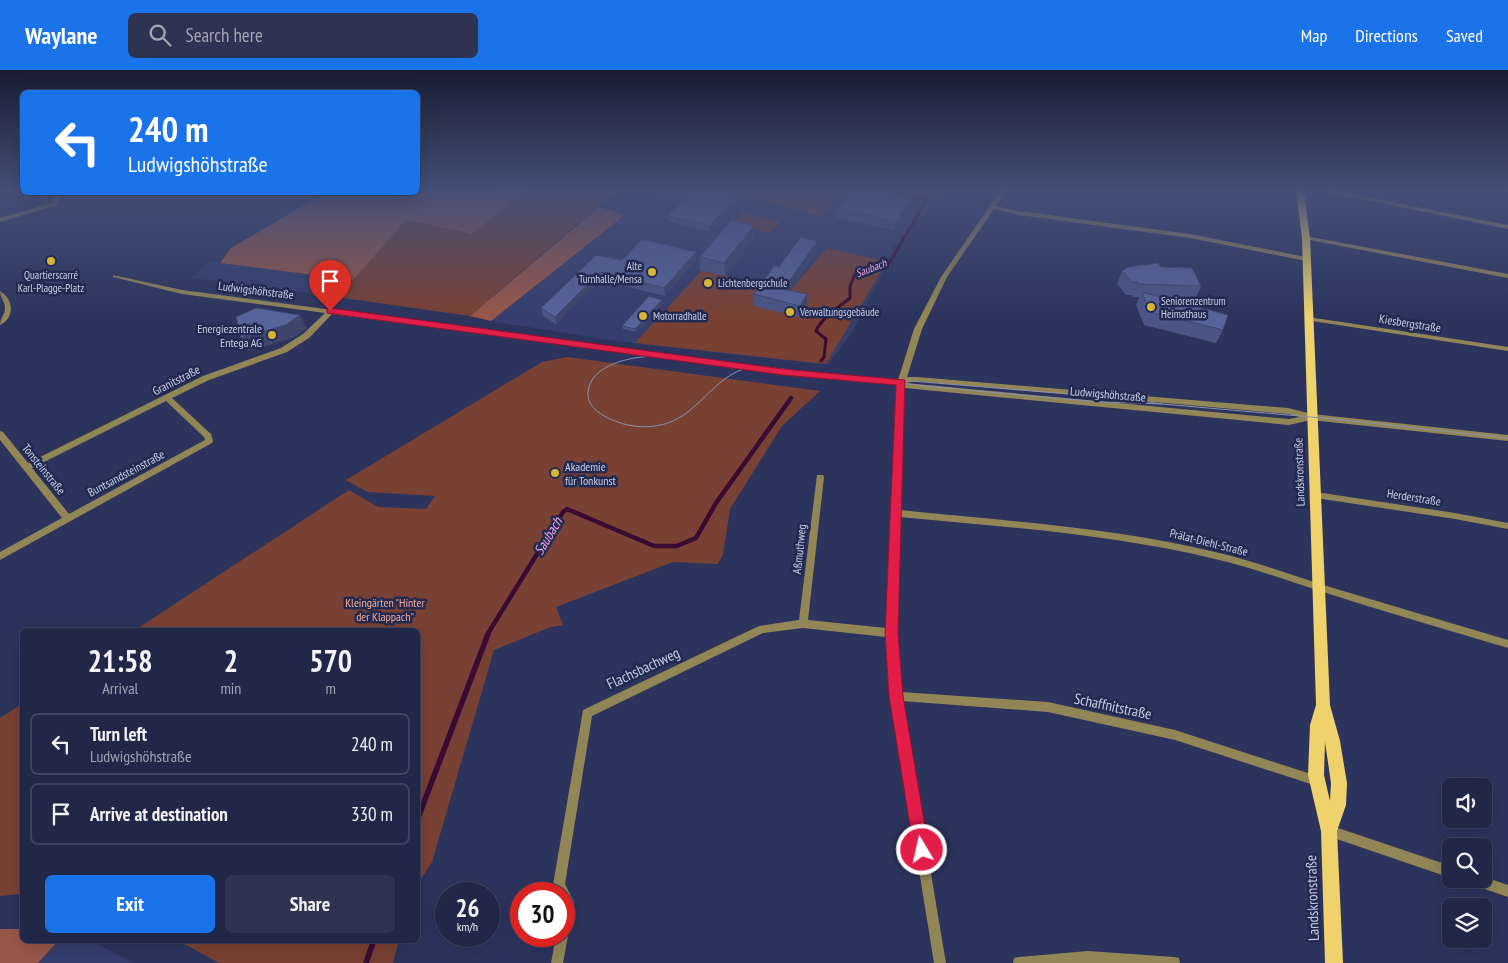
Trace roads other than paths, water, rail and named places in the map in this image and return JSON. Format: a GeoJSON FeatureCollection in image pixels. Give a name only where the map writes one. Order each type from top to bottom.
{"type":"FeatureCollection","features":[{"type":"Feature","properties":{"kind":"main road","name":"Landskronstraße"},"geometry":{"type":"LineString","coordinates":[[1305,233],[1306,238]]}},
{"type":"Feature","properties":{"kind":"main road","name":"Landskronstraße"},"geometry":{"type":"LineString","coordinates":[[1306,233],[1323,705],[1318,725],[1317,781],[1328,831],[1334,963]]}},
{"type":"Feature","properties":{"kind":"main road","name":"Landskronstraße"},"geometry":{"type":"LineString","coordinates":[[1323,705],[1331,728],[1339,788],[1338,804],[1328,831]]}},
{"type":"Feature","properties":{"kind":"street"},"geometry":{"type":"LineString","coordinates":[[940,963],[896,696],[891,633],[901,383],[918,329],[944,277],[974,233]]}},
{"type":"Feature","properties":{"kind":"street"},"geometry":{"type":"LineString","coordinates":[[1163,233],[1306,259]]}},
{"type":"Feature","properties":{"kind":"street"},"geometry":{"type":"LineString","coordinates":[[1306,238],[1508,276]]}},
{"type":"Feature","properties":{"kind":"street","name":"Ludwigshöhstraße"},"geometry":{"type":"LineString","coordinates":[[115,276],[182,292],[783,372],[1289,422],[1312,417],[1508,438]]}},
{"type":"Feature","properties":{"kind":"street"},"geometry":{"type":"LineString","coordinates":[[0,293],[6,298],[9,308],[6,318],[0,323]]}},
{"type":"Feature","properties":{"kind":"street","name":"Granitstraße"},"geometry":{"type":"LineString","coordinates":[[28,467],[221,371],[284,350],[306,336],[330,311]]}},
{"type":"Feature","properties":{"kind":"street","name":"Kiesbergstraße"},"geometry":{"type":"LineString","coordinates":[[1308,318],[1508,349]]}},
{"type":"Feature","properties":{"kind":"street","name":"Buntsandsteinstraße"},"geometry":{"type":"LineString","coordinates":[[0,556],[202,446],[209,440],[208,436],[167,398]]}},
{"type":"Feature","properties":{"kind":"street","name":"Tonsteinstraße"},"geometry":{"type":"LineString","coordinates":[[0,434],[68,519]]}},
{"type":"Feature","properties":{"kind":"street","name":"Aßmuthweg"},"geometry":{"type":"LineString","coordinates":[[803,624],[820,477]]}},
{"type":"Feature","properties":{"kind":"street","name":"Herderstraße"},"geometry":{"type":"LineString","coordinates":[[1316,494],[1508,526]]}},
{"type":"Feature","properties":{"kind":"street","name":"Prälat-Diehl-Straße"},"geometry":{"type":"LineString","coordinates":[[895,513],[1102,534],[1177,546],[1288,575],[1318,587],[1508,644]]}},
{"type":"Feature","properties":{"kind":"street","name":"Flachsbachweg"},"geometry":{"type":"LineString","coordinates":[[559,882],[587,712],[762,629],[803,624],[891,633]]}},
{"type":"Feature","properties":{"kind":"street","name":"Schaffnitstraße"},"geometry":{"type":"LineString","coordinates":[[896,696],[1048,707],[1175,735],[1317,781]]}},
{"type":"Feature","properties":{"kind":"street"},"geometry":{"type":"LineString","coordinates":[[1328,831],[1442,869]]}},
{"type":"Feature","properties":{"kind":"street"},"geometry":{"type":"LineString","coordinates":[[1492,886],[1508,891]]}},
{"type":"Feature","properties":{"kind":"street"},"geometry":{"type":"LineString","coordinates":[[557,963],[560,947]]}},
{"type":"Feature","properties":{"kind":"street"},"geometry":{"type":"LineString","coordinates":[[1019,963],[1088,957],[1174,963]]}},
{"type":"Feature","properties":{"kind":"waterway","name":"Saubach"},"geometry":{"type":"LineString","coordinates":[[821,361],[824,357],[826,339],[816,331],[819,326],[831,313],[850,298],[850,286],[855,274],[890,262],[907,233]]}},
{"type":"Feature","properties":{"kind":"waterway","name":"Saubach"},"geometry":{"type":"LineString","coordinates":[[487,635],[563,512],[567,509],[654,546],[677,546],[696,538],[716,503],[791,398]]}},
{"type":"Feature","properties":{"kind":"waterway","name":"Saubach"},"geometry":{"type":"LineString","coordinates":[[420,813],[488,634]]}},
{"type":"Feature","properties":{"kind":"waterway","name":"Saubach"},"geometry":{"type":"LineString","coordinates":[[366,963],[373,943]]}},
{"type":"Feature","properties":{"kind":"tram line"},"geometry":{"type":"LineString","coordinates":[[653,356],[683,358],[746,368],[737,371],[722,381],[679,418],[657,426],[634,426],[612,420],[601,414],[588,399],[591,382],[596,375],[613,364],[634,358],[653,356]]}},
{"type":"Feature","properties":{"kind":"tram line"},"geometry":{"type":"LineString","coordinates":[[746,368],[766,367],[814,373],[1129,399],[1162,404]]}},
{"type":"Feature","properties":{"kind":"tram line"},"geometry":{"type":"LineString","coordinates":[[746,368],[1101,402],[1162,404]]}},
{"type":"Feature","properties":{"kind":"tram line"},"geometry":{"type":"LineString","coordinates":[[1162,404],[1334,419],[1508,438]]}},
{"type":"Feature","properties":{"kind":"place","name":"Quartierscarré Karl-Plagge-Platz"},"geometry":{"type":"Point","coordinates":[51,261]}},
{"type":"Feature","properties":{"kind":"place","name":"Alte Turnhalle/Mensa"},"geometry":{"type":"Point","coordinates":[652,272]}},
{"type":"Feature","properties":{"kind":"place","name":"Lichtenbergschule"},"geometry":{"type":"Point","coordinates":[708,283]}},
{"type":"Feature","properties":{"kind":"place","name":"Seniorenzentrum Heimathaus"},"geometry":{"type":"Point","coordinates":[1151,307]}},
{"type":"Feature","properties":{"kind":"place","name":"Verwaltungsgebäude"},"geometry":{"type":"Point","coordinates":[790,312]}},
{"type":"Feature","properties":{"kind":"place","name":"Motorradhalle"},"geometry":{"type":"Point","coordinates":[643,316]}},
{"type":"Feature","properties":{"kind":"place","name":"Energiezentrale Entega AG"},"geometry":{"type":"Point","coordinates":[272,335]}},
{"type":"Feature","properties":{"kind":"place","name":"Akademie für Tonkunst"},"geometry":{"type":"Point","coordinates":[555,473]}},
{"type":"Feature","properties":{"kind":"park label","name":"Kleingärten \"Hinter der Klappach\""},"geometry":{"type":"Point","coordinates":[385,609]}}]}
